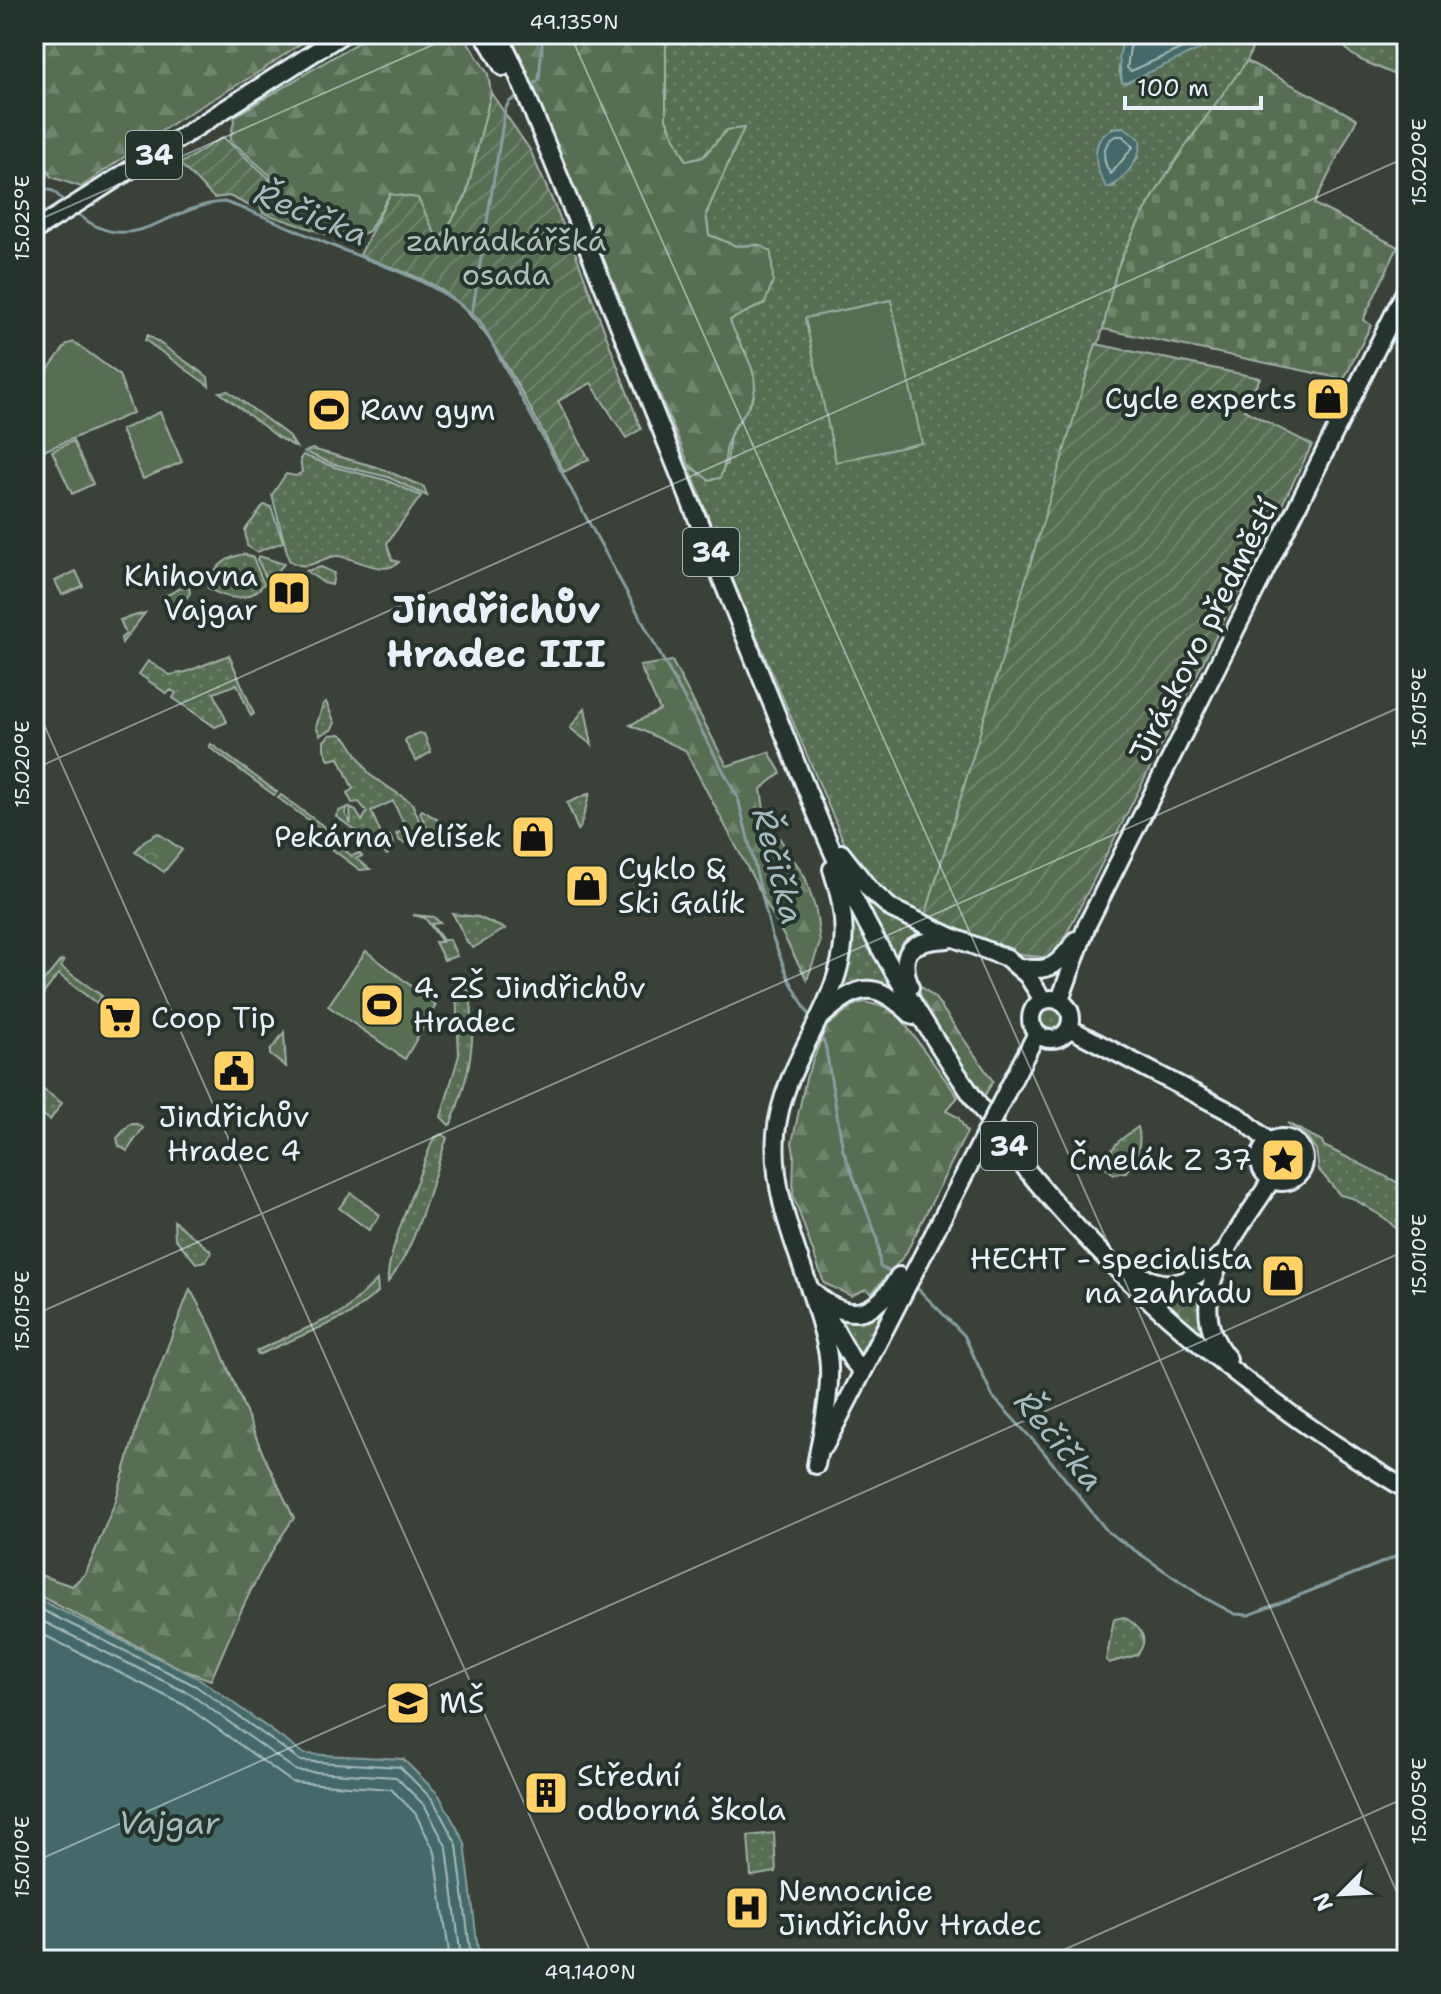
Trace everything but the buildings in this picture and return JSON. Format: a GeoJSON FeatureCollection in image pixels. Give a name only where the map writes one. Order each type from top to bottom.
{"type":"FeatureCollection","features":[{"type":"Feature","properties":{"kind":"main road","name":"34"},"geometry":{"type":"LineString","coordinates":[[34,231],[343,34]]}},
{"type":"Feature","properties":{"kind":"main road","name":"34"},"geometry":{"type":"LineString","coordinates":[[324,46],[355,34]]}},
{"type":"Feature","properties":{"kind":"main road","name":"34"},"geometry":{"type":"LineString","coordinates":[[484,34],[507,75],[522,87]]}},
{"type":"Feature","properties":{"kind":"main road","name":"34"},"geometry":{"type":"LineString","coordinates":[[498,34],[823,829],[877,943],[930,1033],[1027,1170],[1100,1250],[1201,1345],[1253,1387],[1347,1454],[1407,1490]]}},
{"type":"Feature","properties":{"kind":"main road","name":"Jiráskovo předměstí"},"geometry":{"type":"LineString","coordinates":[[1051,1000],[1407,288]]}},
{"type":"Feature","properties":{"kind":"main road"},"geometry":{"type":"LineString","coordinates":[[823,829],[883,902],[902,916],[1007,958],[1051,1000],[1069,1009],[1069,1028],[1054,1039],[1037,1033],[1031,1018],[1035,1007],[1051,1000]]}},
{"type":"Feature","properties":{"kind":"main road"},"geometry":{"type":"LineString","coordinates":[[823,829],[841,903],[844,939],[840,963],[818,1020],[788,1077],[776,1134],[782,1205],[811,1286],[828,1353],[827,1397],[816,1465],[1037,1033]]}},
{"type":"Feature","properties":{"kind":"main road"},"geometry":{"type":"LineString","coordinates":[[1019,967],[1032,970],[1050,967],[1064,956],[1087,925]]}},
{"type":"Feature","properties":{"kind":"main road"},"geometry":{"type":"LineString","coordinates":[[918,1011],[905,974],[907,952],[921,941],[954,938]]}},
{"type":"Feature","properties":{"kind":"main road"},"geometry":{"type":"LineString","coordinates":[[818,1020],[846,995],[870,989],[901,1004],[930,1033]]}},
{"type":"Feature","properties":{"kind":"main road"},"geometry":{"type":"LineString","coordinates":[[1069,1028],[1240,1117],[1269,1142]]}},
{"type":"Feature","properties":{"kind":"main road"},"geometry":{"type":"LineString","coordinates":[[1289,1138],[1301,1147],[1305,1161],[1300,1174],[1281,1183],[1271,1180],[1264,1173],[1261,1153],[1269,1142],[1289,1138]]}},
{"type":"Feature","properties":{"kind":"main road"},"geometry":{"type":"LineString","coordinates":[[1253,1387],[1221,1350],[1207,1319],[1211,1284],[1225,1253],[1271,1180]]}},
{"type":"Feature","properties":{"kind":"main road"},"geometry":{"type":"LineString","coordinates":[[811,1286],[825,1302],[852,1313],[875,1305],[892,1289],[955,1191]]}},
{"type":"Feature","properties":{"kind":"main road"},"geometry":{"type":"LineString","coordinates":[[1100,1250],[1142,1277],[1170,1284],[1194,1278],[1225,1253]]}},
{"type":"Feature","properties":{"kind":"main road"},"geometry":{"type":"LineString","coordinates":[[811,1286],[852,1360],[862,1371]]}},
{"type":"Feature","properties":{"kind":"main road"},"geometry":{"type":"LineString","coordinates":[[828,1353],[842,1365],[862,1371]]}},
{"type":"Feature","properties":{"kind":"green space"},"geometry":{"type":"Polygon","coordinates":[[[34,34],[315,34],[256,74],[176,121],[81,187],[51,177],[34,137],[34,119],[37,118],[34,105],[34,34]]]}},
{"type":"Feature","properties":{"kind":"green space"},"geometry":{"type":"Polygon","coordinates":[[[372,34],[458,34],[466,39],[488,74],[491,93],[466,196],[438,243],[390,194],[369,231],[347,241],[263,213],[258,201],[268,190],[271,176],[230,140],[235,116],[372,34]]]}},
{"type":"Feature","properties":{"kind":"green space"},"geometry":{"type":"Polygon","coordinates":[[[508,34],[666,34],[666,119],[686,161],[703,157],[727,130],[744,128],[706,214],[709,235],[736,246],[760,245],[771,252],[773,281],[765,303],[730,320],[752,367],[755,387],[751,402],[728,441],[720,478],[709,480],[689,465],[508,34]]]}},
{"type":"Feature","properties":{"kind":"green space"},"geometry":{"type":"Polygon","coordinates":[[[666,34],[1125,34],[1119,69],[1122,82],[1207,42],[1205,34],[1258,34],[1247,61],[1188,142],[1137,226],[1120,261],[1103,329],[925,917],[890,899],[848,852],[721,552],[689,465],[709,480],[727,464],[730,436],[754,396],[746,352],[735,338],[729,320],[749,311],[760,245],[736,246],[709,235],[706,214],[743,129],[727,130],[703,157],[686,162],[666,119],[666,34]],[[1124,127],[1112,128],[1107,188],[1114,186],[1138,157],[1124,127]]]}},
{"type":"Feature","properties":{"kind":"green space"},"geometry":{"type":"Polygon","coordinates":[[[1345,34],[1407,34],[1407,80],[1350,53],[1343,45],[1345,34]]]}},
{"type":"Feature","properties":{"kind":"green space"},"geometry":{"type":"Polygon","coordinates":[[[1247,61],[1357,119],[1314,204],[1398,247],[1363,320],[1371,325],[1344,379],[1103,329],[1116,274],[1134,231],[1179,156],[1247,61]]]}},
{"type":"Feature","properties":{"kind":"green space","name":"zahrádkářšká osada"},"geometry":{"type":"Polygon","coordinates":[[[491,93],[530,150],[575,252],[641,429],[626,438],[591,383],[558,401],[589,459],[564,472],[511,373],[460,305],[431,284],[360,255],[390,194],[418,198],[439,242],[466,196],[491,93]]]}},
{"type":"Feature","properties":{"kind":"green space"},"geometry":{"type":"Polygon","coordinates":[[[223,137],[269,178],[252,207],[229,196],[214,198],[180,164],[223,137]]]}},
{"type":"Feature","properties":{"kind":"green space"},"geometry":{"type":"Polygon","coordinates":[[[891,300],[922,443],[836,462],[805,318],[891,300]]]}},
{"type":"Feature","properties":{"kind":"green space"},"geometry":{"type":"Polygon","coordinates":[[[148,335],[208,377],[209,386],[145,340],[148,335]]]}},
{"type":"Feature","properties":{"kind":"green space"},"geometry":{"type":"Polygon","coordinates":[[[74,342],[119,375],[133,413],[39,453],[34,443],[34,388],[67,344],[74,342]]]}},
{"type":"Feature","properties":{"kind":"green space"},"geometry":{"type":"Polygon","coordinates":[[[1096,344],[1260,378],[1244,410],[1312,445],[1055,957],[1039,957],[1006,950],[925,917],[1096,344]]]}},
{"type":"Feature","properties":{"kind":"green space"},"geometry":{"type":"Polygon","coordinates":[[[228,391],[289,436],[296,447],[279,438],[219,392],[228,391]]]}},
{"type":"Feature","properties":{"kind":"green space"},"geometry":{"type":"Polygon","coordinates":[[[160,412],[182,462],[143,479],[121,430],[160,412]]]}},
{"type":"Feature","properties":{"kind":"green space"},"geometry":{"type":"Polygon","coordinates":[[[73,441],[93,484],[72,494],[52,451],[73,441]]]}},
{"type":"Feature","properties":{"kind":"green space"},"geometry":{"type":"Polygon","coordinates":[[[312,449],[380,468],[424,487],[427,496],[388,477],[333,464],[305,452],[312,449]]]}},
{"type":"Feature","properties":{"kind":"green space"},"geometry":{"type":"Polygon","coordinates":[[[303,455],[334,467],[386,480],[421,496],[387,543],[392,560],[399,562],[386,568],[338,556],[303,566],[289,560],[272,495],[286,474],[296,476],[302,472],[300,459],[303,455]]]}},
{"type":"Feature","properties":{"kind":"green space"},"geometry":{"type":"Polygon","coordinates":[[[264,505],[271,507],[283,542],[257,552],[247,546],[245,530],[264,505]]]}},
{"type":"Feature","properties":{"kind":"green space"},"geometry":{"type":"Polygon","coordinates":[[[244,554],[253,558],[264,584],[258,590],[238,598],[208,588],[207,582],[222,563],[244,554]]]}},
{"type":"Feature","properties":{"kind":"green space"},"geometry":{"type":"Polygon","coordinates":[[[259,556],[284,564],[268,582],[257,559],[259,556]]]}},
{"type":"Feature","properties":{"kind":"green space"},"geometry":{"type":"Polygon","coordinates":[[[321,567],[334,573],[332,585],[306,571],[321,567]]]}},
{"type":"Feature","properties":{"kind":"green space"},"geometry":{"type":"Polygon","coordinates":[[[76,571],[83,586],[62,595],[55,581],[76,571]]]}},
{"type":"Feature","properties":{"kind":"green space"},"geometry":{"type":"Polygon","coordinates":[[[189,587],[190,593],[177,611],[161,598],[189,587]]]}},
{"type":"Feature","properties":{"kind":"green space"},"geometry":{"type":"Polygon","coordinates":[[[145,613],[122,643],[121,638],[126,634],[120,620],[145,613]]]}},
{"type":"Feature","properties":{"kind":"green space"},"geometry":{"type":"Polygon","coordinates":[[[229,655],[254,714],[251,716],[237,684],[214,693],[227,722],[215,727],[173,698],[176,693],[171,690],[167,694],[139,674],[148,661],[170,675],[229,655]]]}},
{"type":"Feature","properties":{"kind":"green space"},"geometry":{"type":"Polygon","coordinates":[[[672,661],[727,766],[769,752],[781,773],[761,789],[765,816],[805,877],[816,911],[820,943],[807,980],[685,750],[630,725],[660,710],[640,666],[672,661]]]}},
{"type":"Feature","properties":{"kind":"green space"},"geometry":{"type":"Polygon","coordinates":[[[326,702],[335,723],[331,730],[320,735],[316,727],[326,702]]]}},
{"type":"Feature","properties":{"kind":"green space"},"geometry":{"type":"Polygon","coordinates":[[[585,708],[592,745],[570,728],[585,708]]]}},
{"type":"Feature","properties":{"kind":"green space"},"geometry":{"type":"Polygon","coordinates":[[[419,733],[424,734],[431,752],[416,761],[405,742],[419,733]]]}},
{"type":"Feature","properties":{"kind":"green space"},"geometry":{"type":"Polygon","coordinates":[[[340,734],[347,739],[370,775],[412,803],[422,827],[420,836],[404,843],[396,834],[406,829],[393,801],[371,811],[383,839],[390,836],[392,839],[393,846],[387,855],[336,816],[348,807],[345,813],[351,824],[350,808],[362,821],[367,812],[359,802],[352,803],[347,793],[353,789],[339,758],[329,760],[324,749],[324,741],[330,735],[340,734]]]}},
{"type":"Feature","properties":{"kind":"green space"},"geometry":{"type":"Polygon","coordinates":[[[211,744],[277,792],[274,795],[209,747],[211,744]]]}},
{"type":"Feature","properties":{"kind":"green space"},"geometry":{"type":"Polygon","coordinates":[[[590,793],[580,828],[578,830],[567,803],[590,793]]]}},
{"type":"Feature","properties":{"kind":"green space"},"geometry":{"type":"Polygon","coordinates":[[[281,795],[341,839],[335,842],[352,856],[359,853],[362,856],[356,859],[370,869],[360,870],[333,850],[329,835],[278,798],[281,795]]]}},
{"type":"Feature","properties":{"kind":"green space"},"geometry":{"type":"Polygon","coordinates":[[[422,810],[444,825],[429,832],[420,813],[422,810]]]}},
{"type":"Feature","properties":{"kind":"green space"},"geometry":{"type":"Polygon","coordinates":[[[158,833],[182,850],[164,872],[135,852],[144,841],[158,833]]]}},
{"type":"Feature","properties":{"kind":"green space"},"geometry":{"type":"Polygon","coordinates":[[[865,893],[894,919],[918,933],[903,947],[897,958],[893,957],[861,896],[865,893]]]}},
{"type":"Feature","properties":{"kind":"green space"},"geometry":{"type":"Polygon","coordinates":[[[853,911],[891,984],[886,987],[845,989],[841,985],[850,953],[849,912],[853,911]]]}},
{"type":"Feature","properties":{"kind":"green space"},"geometry":{"type":"Polygon","coordinates":[[[453,914],[478,917],[505,929],[473,948],[453,914]]]}},
{"type":"Feature","properties":{"kind":"green space"},"geometry":{"type":"Polygon","coordinates":[[[413,915],[434,917],[440,923],[431,924],[443,940],[450,940],[457,956],[444,960],[435,942],[442,942],[425,918],[413,915]]]}},
{"type":"Feature","properties":{"kind":"green space","name":"4. ZŠ Jindřichův Hradec"},"geometry":{"type":"Polygon","coordinates":[[[366,951],[436,1005],[405,1059],[328,1006],[366,951]]]}},
{"type":"Feature","properties":{"kind":"green space"},"geometry":{"type":"Polygon","coordinates":[[[61,960],[64,961],[61,967],[102,996],[96,1003],[58,974],[34,1007],[34,993],[61,960]]]}},
{"type":"Feature","properties":{"kind":"green space"},"geometry":{"type":"Polygon","coordinates":[[[916,982],[935,998],[993,1081],[982,1100],[928,1015],[916,982]]]}},
{"type":"Feature","properties":{"kind":"green space"},"geometry":{"type":"Polygon","coordinates":[[[469,989],[473,1025],[470,1058],[463,1090],[449,1125],[441,1117],[459,1055],[456,991],[469,989]]]}},
{"type":"Feature","properties":{"kind":"green space"},"geometry":{"type":"Polygon","coordinates":[[[864,1002],[894,1009],[958,1097],[946,1111],[958,1117],[967,1132],[905,1255],[872,1293],[866,1289],[851,1296],[824,1283],[793,1195],[792,1143],[806,1078],[826,1027],[852,1006],[864,1002]]]}},
{"type":"Feature","properties":{"kind":"green space"},"geometry":{"type":"Polygon","coordinates":[[[1051,1006],[1061,1009],[1064,1019],[1061,1029],[1051,1032],[1041,1029],[1038,1019],[1041,1009],[1051,1006]]]}},
{"type":"Feature","properties":{"kind":"green space"},"geometry":{"type":"Polygon","coordinates":[[[284,1032],[286,1067],[270,1055],[284,1032]]]}},
{"type":"Feature","properties":{"kind":"green space"},"geometry":{"type":"Polygon","coordinates":[[[34,1083],[62,1103],[50,1120],[34,1109],[34,1083]]]}},
{"type":"Feature","properties":{"kind":"green space"},"geometry":{"type":"Polygon","coordinates":[[[1287,1123],[1322,1141],[1324,1146],[1407,1187],[1407,1239],[1386,1219],[1352,1198],[1340,1195],[1319,1170],[1316,1150],[1308,1138],[1287,1123]]]}},
{"type":"Feature","properties":{"kind":"green space"},"geometry":{"type":"Polygon","coordinates":[[[130,1124],[143,1128],[127,1151],[119,1146],[117,1138],[130,1124]]]}},
{"type":"Feature","properties":{"kind":"green space"},"geometry":{"type":"Polygon","coordinates":[[[1138,1127],[1139,1145],[1133,1161],[1126,1172],[1114,1174],[1106,1168],[1112,1149],[1138,1127]]]}},
{"type":"Feature","properties":{"kind":"green space"},"geometry":{"type":"Polygon","coordinates":[[[442,1134],[447,1138],[422,1213],[407,1251],[388,1282],[392,1253],[405,1214],[432,1142],[442,1134]]]}},
{"type":"Feature","properties":{"kind":"green space"},"geometry":{"type":"Polygon","coordinates":[[[351,1193],[380,1215],[369,1230],[339,1208],[351,1193]]]}},
{"type":"Feature","properties":{"kind":"green space"},"geometry":{"type":"Polygon","coordinates":[[[174,1221],[210,1250],[206,1261],[196,1263],[175,1238],[174,1221]]]}},
{"type":"Feature","properties":{"kind":"green space"},"geometry":{"type":"Polygon","coordinates":[[[377,1280],[378,1292],[349,1315],[258,1355],[256,1351],[343,1312],[377,1280]]]}},
{"type":"Feature","properties":{"kind":"green space"},"geometry":{"type":"Polygon","coordinates":[[[1198,1286],[1200,1336],[1154,1293],[1172,1295],[1198,1286]]]}},
{"type":"Feature","properties":{"kind":"green space"},"geometry":{"type":"Polygon","coordinates":[[[190,1289],[212,1329],[263,1454],[294,1518],[258,1576],[211,1680],[183,1670],[34,1593],[34,1573],[72,1586],[86,1573],[116,1500],[138,1423],[190,1289]]]}},
{"type":"Feature","properties":{"kind":"green space"},"geometry":{"type":"Polygon","coordinates":[[[877,1313],[879,1318],[859,1356],[854,1356],[835,1321],[840,1316],[877,1313]]]}},
{"type":"Feature","properties":{"kind":"green space"},"geometry":{"type":"Polygon","coordinates":[[[1124,1617],[1142,1633],[1143,1643],[1137,1655],[1109,1663],[1106,1660],[1114,1619],[1124,1617]]]}},
{"type":"Feature","properties":{"kind":"green space"},"geometry":{"type":"Polygon","coordinates":[[[774,1833],[776,1872],[751,1876],[748,1836],[774,1833]]]}},
{"type":"Feature","properties":{"kind":"water"},"geometry":{"type":"Polygon","coordinates":[[[1125,34],[1205,34],[1207,46],[1126,83],[1122,82],[1119,56],[1125,34]]]}},
{"type":"Feature","properties":{"kind":"water"},"geometry":{"type":"Polygon","coordinates":[[[1124,127],[1140,139],[1140,146],[1135,161],[1125,175],[1107,188],[1098,169],[1096,150],[1104,134],[1124,127]]]}},
{"type":"Feature","properties":{"kind":"water","name":"Vajgar"},"geometry":{"type":"Polygon","coordinates":[[[34,1597],[200,1679],[304,1754],[403,1759],[439,1795],[465,1843],[478,1950],[505,1960],[34,1960],[34,1597]]]}},
{"type":"Feature","properties":{"kind":"waterway"},"geometry":{"type":"LineString","coordinates":[[528,89],[539,80],[543,34]]}},
{"type":"Feature","properties":{"kind":"waterway"},"geometry":{"type":"LineString","coordinates":[[472,314],[505,110],[509,102],[519,96]]}},
{"type":"Feature","properties":{"kind":"waterway","name":"Řečička"},"geometry":{"type":"LineString","coordinates":[[34,186],[53,191],[65,202]]}},
{"type":"Feature","properties":{"kind":"waterway","name":"Řečička"},"geometry":{"type":"LineString","coordinates":[[77,213],[97,226],[115,232],[132,231],[204,205],[224,202],[409,276],[448,296],[481,323],[738,798],[772,936],[788,977],[812,1021]]}},
{"type":"Feature","properties":{"kind":"waterway","name":"Řečička"},"geometry":{"type":"LineString","coordinates":[[819,1034],[825,1044],[843,1150],[877,1237],[880,1267],[893,1273]]}},
{"type":"Feature","properties":{"kind":"waterway","name":"Řečička"},"geometry":{"type":"LineString","coordinates":[[913,1284],[964,1335],[993,1397],[1042,1450],[1108,1532],[1203,1597],[1235,1614],[1249,1615],[1402,1554],[1407,1548]]}},
{"type":"Feature","properties":{"kind":"place","name":"Cycle experts"},"geometry":{"type":"Point","coordinates":[1328,399]}},
{"type":"Feature","properties":{"kind":"place","name":"Raw gym"},"geometry":{"type":"Point","coordinates":[329,410]}},
{"type":"Feature","properties":{"kind":"place","name":"Khihovna Vajgar"},"geometry":{"type":"Point","coordinates":[289,593]}},
{"type":"Feature","properties":{"kind":"place","name":"Pekárna Velíšek"},"geometry":{"type":"Point","coordinates":[533,837]}},
{"type":"Feature","properties":{"kind":"place","name":"Cyklo & Ski Galík"},"geometry":{"type":"Point","coordinates":[587,886]}},
{"type":"Feature","properties":{"kind":"place","name":"4. ZŠ Jindřichův Hradec"},"geometry":{"type":"Point","coordinates":[382,1005]}},
{"type":"Feature","properties":{"kind":"place","name":"Coop Tip"},"geometry":{"type":"Point","coordinates":[120,1018]}},
{"type":"Feature","properties":{"kind":"place","name":"Jindřichův Hradec 4"},"geometry":{"type":"Point","coordinates":[234,1071]}},
{"type":"Feature","properties":{"kind":"place","name":"Čmelák Z 37"},"geometry":{"type":"Point","coordinates":[1283,1160]}},
{"type":"Feature","properties":{"kind":"place","name":"HECHT - specialista na zahradu"},"geometry":{"type":"Point","coordinates":[1283,1276]}},
{"type":"Feature","properties":{"kind":"place","name":"MŠ"},"geometry":{"type":"Point","coordinates":[408,1703]}},
{"type":"Feature","properties":{"kind":"place","name":"Střední odborná škola"},"geometry":{"type":"Point","coordinates":[546,1793]}},
{"type":"Feature","properties":{"kind":"place","name":"Nemocnice Jindřichův Hradec"},"geometry":{"type":"Point","coordinates":[747,1908]}},
{"type":"Feature","properties":{"kind":"district","name":"Jindřichův Hradec III"},"geometry":{"type":"Point","coordinates":[496,632]}}]}
